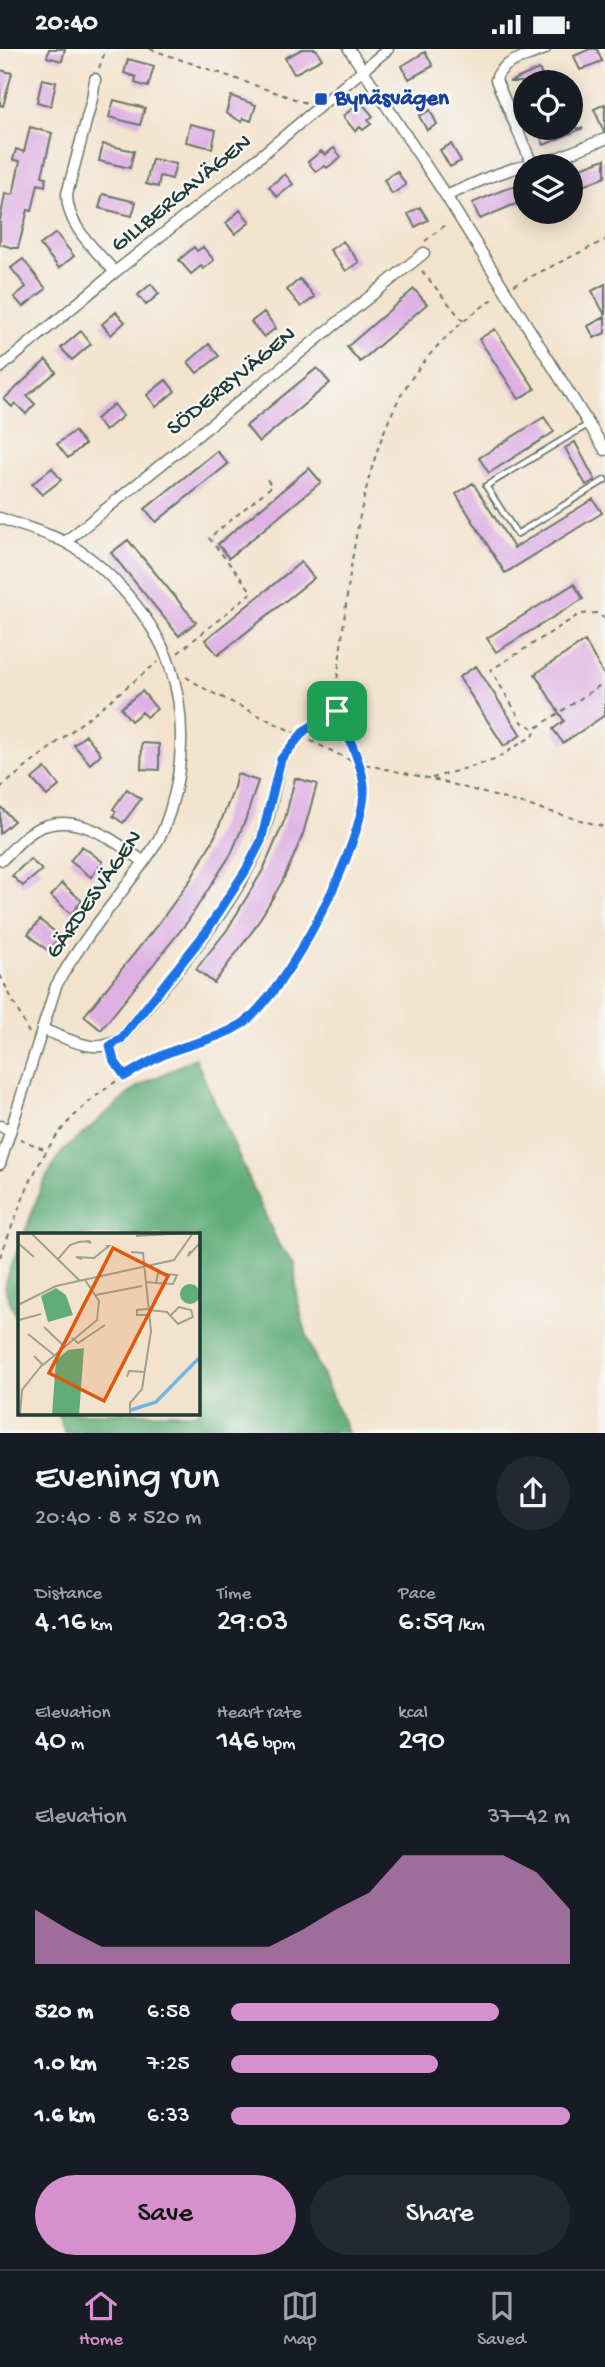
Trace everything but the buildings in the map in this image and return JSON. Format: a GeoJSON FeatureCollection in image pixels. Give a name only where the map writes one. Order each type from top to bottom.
{"type":"FeatureCollection","features":[{"type":"Feature","properties":{"kind":"street"},"geometry":{"type":"LineString","coordinates":[[349,49],[446,196],[589,424],[601,434],[605,450]]}},
{"type":"Feature","properties":{"kind":"street","name":"GILLBERGAVÄGEN"},"geometry":{"type":"LineString","coordinates":[[1,366],[246,169],[388,49]]}},
{"type":"Feature","properties":{"kind":"street"},"geometry":{"type":"LineString","coordinates":[[528,154],[496,80],[503,67],[545,49]]}},
{"type":"Feature","properties":{"kind":"street"},"geometry":{"type":"LineString","coordinates":[[95,79],[67,206],[76,227],[115,272]]}},
{"type":"Feature","properties":{"kind":"street"},"geometry":{"type":"LineString","coordinates":[[567,154],[605,139]]}},
{"type":"Feature","properties":{"kind":"street"},"geometry":{"type":"LineString","coordinates":[[446,196],[513,170]]}},
{"type":"Feature","properties":{"kind":"street","name":"SÖDERBYVÄGEN"},"geometry":{"type":"LineString","coordinates":[[65,542],[424,253]]}},
{"type":"Feature","properties":{"kind":"street","name":"GÄRDESVÄGEN"},"geometry":{"type":"LineString","coordinates":[[0,518],[65,542],[93,562],[127,594],[170,658],[180,711],[181,751],[163,828],[144,862],[71,959],[56,986],[6,1130],[0,1164]]}},
{"type":"Feature","properties":{"kind":"street"},"geometry":{"type":"LineString","coordinates":[[41,1034],[98,1047],[110,1046],[121,1039],[206,932],[246,870],[261,841],[281,759]]}},
{"type":"Feature","properties":{"kind":"street"},"geometry":{"type":"LineString","coordinates":[[2,860],[27,836],[39,828],[56,823],[91,828],[144,862]]}},
{"type":"Feature","properties":{"kind":"lane"},"geometry":{"type":"LineString","coordinates":[[589,424],[486,487],[517,534],[605,480]]}},
{"type":"Feature","properties":{"kind":"path"},"geometry":{"type":"LineString","coordinates":[[95,79],[106,49]]}},
{"type":"Feature","properties":{"kind":"path"},"geometry":{"type":"LineString","coordinates":[[150,49],[301,101],[315,110]]}},
{"type":"Feature","properties":{"kind":"path"},"geometry":{"type":"LineString","coordinates":[[424,253],[420,247],[423,243],[458,216]]}},
{"type":"Feature","properties":{"kind":"path"},"geometry":{"type":"LineString","coordinates":[[0,1257],[35,1170],[61,1130],[85,1106],[125,1076],[162,1055],[228,1033],[251,1017],[276,986],[324,909],[356,833],[364,792],[358,763],[337,711],[335,698],[350,575],[366,494],[377,451],[390,417],[407,386],[439,344],[464,322],[505,291],[605,240]]}},
{"type":"Feature","properties":{"kind":"path"},"geometry":{"type":"LineString","coordinates":[[414,261],[464,322]]}},
{"type":"Feature","properties":{"kind":"path"},"geometry":{"type":"LineString","coordinates":[[0,788],[252,592],[209,538],[272,486],[265,477]]}},
{"type":"Feature","properties":{"kind":"path"},"geometry":{"type":"LineString","coordinates":[[535,729],[522,722],[491,670],[580,614],[597,613],[605,619]]}},
{"type":"Feature","properties":{"kind":"path"},"geometry":{"type":"LineString","coordinates":[[172,675],[183,675],[207,690],[344,759],[430,778],[605,828]]}},
{"type":"Feature","properties":{"kind":"path"},"geometry":{"type":"LineString","coordinates":[[430,778],[494,760],[534,735],[535,729],[605,682]]}},
{"type":"Feature","properties":{"kind":"path"},"geometry":{"type":"LineString","coordinates":[[281,759],[299,735],[337,711]]}},
{"type":"Feature","properties":{"kind":"path"},"geometry":{"type":"LineString","coordinates":[[0,975],[29,1032],[41,1034]]}},
{"type":"Feature","properties":{"kind":"path"},"geometry":{"type":"LineString","coordinates":[[110,1046],[114,1061],[125,1076]]}},
{"type":"Feature","properties":{"kind":"path"},"geometry":{"type":"LineString","coordinates":[[6,1130],[46,1150]]}},
{"type":"Feature","properties":{"kind":"green space"},"geometry":{"type":"Polygon","coordinates":[[[195,1058],[279,1246],[295,1263],[299,1307],[305,1329],[348,1432],[65,1432],[58,1415],[200,1415],[200,1233],[25,1233],[42,1185],[62,1152],[137,1087],[195,1058]]]}},
{"type":"Feature","properties":{"kind":"green space"},"geometry":{"type":"Polygon","coordinates":[[[18,1249],[18,1321],[4,1287],[18,1249]]]}},
{"type":"Feature","properties":{"kind":"place","name":"Bynäsvägen"},"geometry":{"type":"Point","coordinates":[321,99]}},
{"type":"Feature","properties":{"kind":"route"},"geometry":{"type":"LineString","coordinates":[[337,711],[362,776],[363,806],[356,833],[324,909],[276,986],[251,1017],[228,1033],[162,1055],[125,1076],[114,1061],[110,1046],[121,1039],[206,932],[246,870],[261,841],[281,759],[299,735],[337,711]]}}]}
